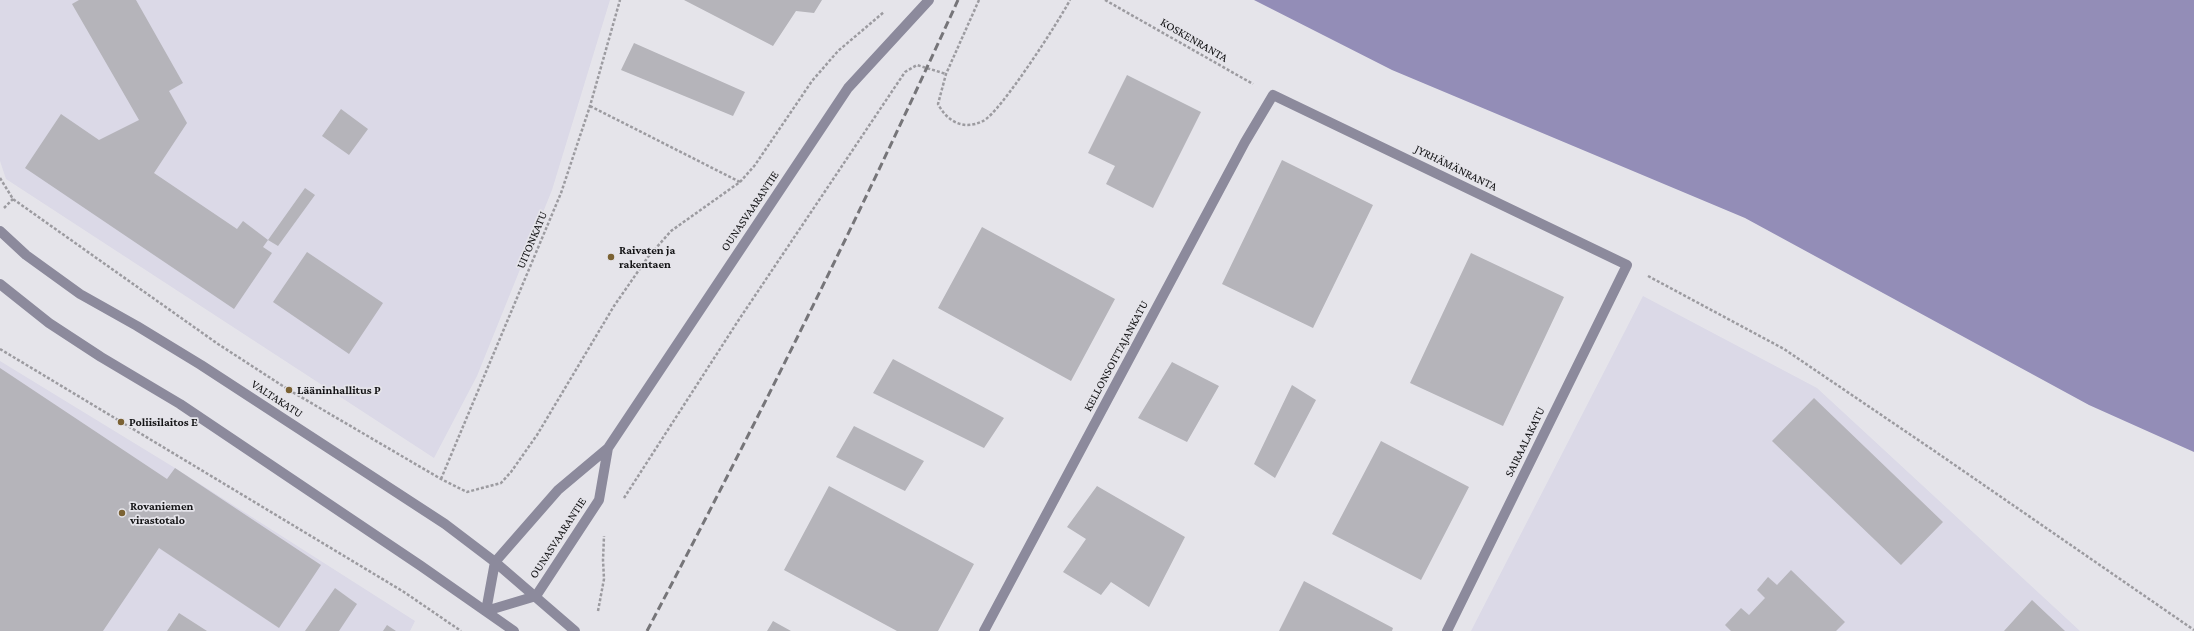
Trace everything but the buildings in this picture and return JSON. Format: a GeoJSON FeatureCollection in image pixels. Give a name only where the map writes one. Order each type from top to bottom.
{"type":"FeatureCollection","features":[{"type":"Feature","properties":{"kind":"street","name":"OUNASVAARANTIE"},"geometry":{"type":"LineString","coordinates":[[495,562],[558,490],[608,448],[848,88],[929,0]]}},
{"type":"Feature","properties":{"kind":"street","name":"JYRHÄMÄNRANTA"},"geometry":{"type":"LineString","coordinates":[[1273,95],[1627,265]]}},
{"type":"Feature","properties":{"kind":"street","name":"KELLONSOITTAJANKATU"},"geometry":{"type":"LineString","coordinates":[[984,631],[1245,142],[1273,95]]}},
{"type":"Feature","properties":{"kind":"street","name":"VALTAKATU"},"geometry":{"type":"LineString","coordinates":[[0,231],[26,255],[80,294],[137,326],[208,370],[445,524],[495,562],[575,631]]}},
{"type":"Feature","properties":{"kind":"street","name":"SAIRAALAKATU"},"geometry":{"type":"LineString","coordinates":[[1447,631],[1627,265]]}},
{"type":"Feature","properties":{"kind":"street"},"geometry":{"type":"LineString","coordinates":[[0,284],[49,323],[101,357],[180,404],[514,631]]}},
{"type":"Feature","properties":{"kind":"street","name":"OUNASVAARANTIE"},"geometry":{"type":"LineString","coordinates":[[486,611],[536,596],[599,500],[608,448]]}},
{"type":"Feature","properties":{"kind":"street"},"geometry":{"type":"LineString","coordinates":[[486,611],[495,562]]}},
{"type":"Feature","properties":{"kind":"path","name":"UITONKATU"},"geometry":{"type":"LineString","coordinates":[[441,479],[561,193],[590,106],[620,0]]}},
{"type":"Feature","properties":{"kind":"path"},"geometry":{"type":"LineString","coordinates":[[979,0],[946,74],[938,104],[944,116],[958,124],[972,124],[984,121],[1000,106],[1070,0]]}},
{"type":"Feature","properties":{"kind":"path","name":"KOSKENRANTA"},"geometry":{"type":"LineString","coordinates":[[1105,0],[1273,95]]}},
{"type":"Feature","properties":{"kind":"path"},"geometry":{"type":"LineString","coordinates":[[0,178],[14,199],[218,344],[289,390],[441,479],[467,492],[501,483],[537,435],[614,306],[648,257],[671,232],[740,182],[755,165],[812,81],[838,51],[890,7]]}},
{"type":"Feature","properties":{"kind":"path"},"geometry":{"type":"LineString","coordinates":[[623,500],[738,321],[905,72],[917,65],[946,74]]}},
{"type":"Feature","properties":{"kind":"path"},"geometry":{"type":"LineString","coordinates":[[590,106],[740,182]]}},
{"type":"Feature","properties":{"kind":"path"},"geometry":{"type":"LineString","coordinates":[[0,212],[14,199]]}},
{"type":"Feature","properties":{"kind":"path"},"geometry":{"type":"LineString","coordinates":[[1627,265],[1784,350],[1933,450],[2194,630]]}},
{"type":"Feature","properties":{"kind":"path"},"geometry":{"type":"LineString","coordinates":[[0,349],[391,584],[461,631]]}},
{"type":"Feature","properties":{"kind":"path"},"geometry":{"type":"LineString","coordinates":[[598,611],[604,579],[602,560],[604,536],[607,530]]}},
{"type":"Feature","properties":{"kind":"shaded area"},"geometry":{"type":"Polygon","coordinates":[[[0,0],[610,0],[552,190],[477,376],[434,458],[6,179],[0,161],[0,0]]]}},
{"type":"Feature","properties":{"kind":"shaded area"},"geometry":{"type":"Polygon","coordinates":[[[1254,0],[2194,0],[2194,452],[2089,405],[1745,218],[1392,70],[1254,0]]]}},
{"type":"Feature","properties":{"kind":"shaded area"},"geometry":{"type":"Polygon","coordinates":[[[1643,296],[1817,388],[2080,631],[1471,631],[1643,296]]]}},
{"type":"Feature","properties":{"kind":"shaded area","name":"Rovaniemen virastotalo"},"geometry":{"type":"Polygon","coordinates":[[[0,361],[175,468],[415,621],[410,631],[0,631],[0,361]]]}},
{"type":"Feature","properties":{"kind":"railway"},"geometry":{"type":"LineString","coordinates":[[647,631],[728,475],[846,239],[958,0]]}},
{"type":"Feature","properties":{"kind":"place","name":"Raivaten ja rakentaen"},"geometry":{"type":"Point","coordinates":[611,257]}},
{"type":"Feature","properties":{"kind":"place","name":"Lääninhallitus P"},"geometry":{"type":"Point","coordinates":[289,390]}},
{"type":"Feature","properties":{"kind":"place","name":"Poliisilaitos E"},"geometry":{"type":"Point","coordinates":[121,422]}},
{"type":"Feature","properties":{"kind":"place","name":"Rovaniemen virastotalo"},"geometry":{"type":"Point","coordinates":[122,513]}}]}
